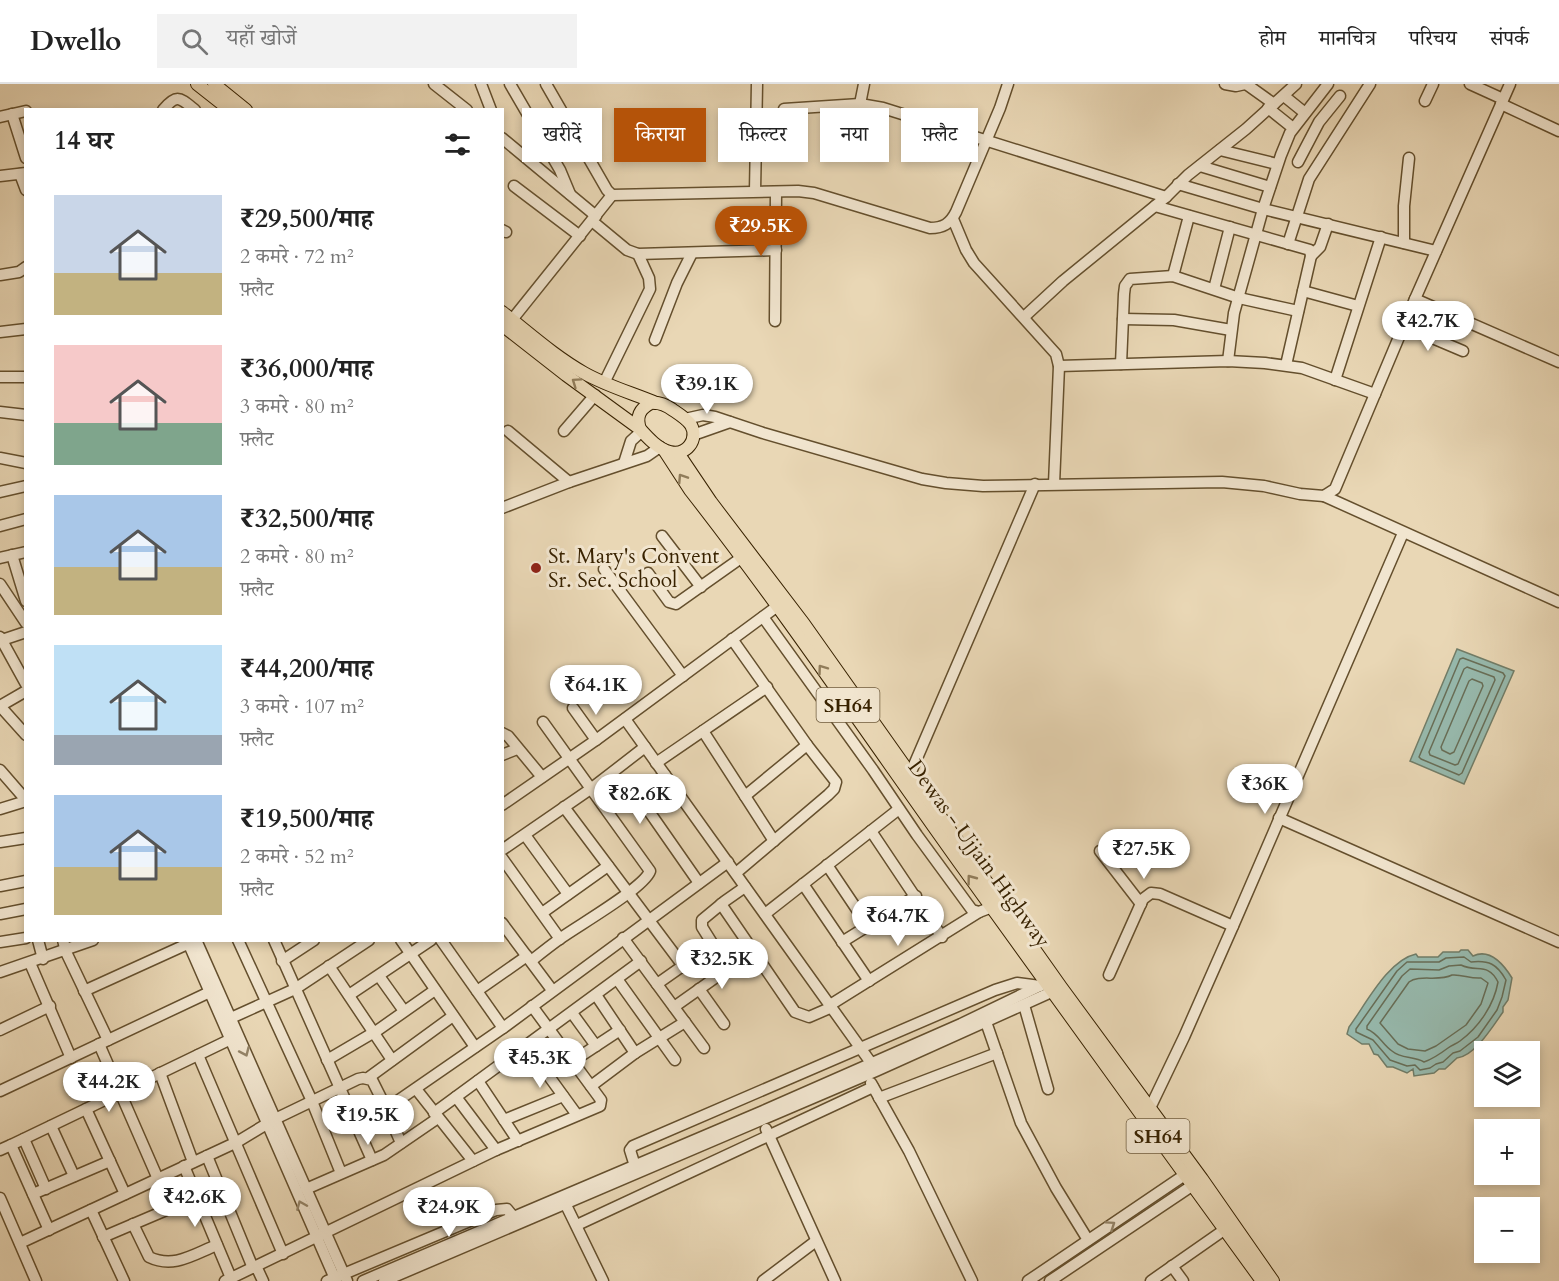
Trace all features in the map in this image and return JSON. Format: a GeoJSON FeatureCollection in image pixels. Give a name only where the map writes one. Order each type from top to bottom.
{"type":"FeatureCollection","features":[{"type":"Feature","properties":{"kind":"main road"},"geometry":{"type":"LineString","coordinates":[[197,84],[222,107]]}},
{"type":"Feature","properties":{"kind":"main road"},"geometry":{"type":"LineString","coordinates":[[214,84],[244,108]]}},
{"type":"Feature","properties":{"kind":"main road"},"geometry":{"type":"LineString","coordinates":[[506,321],[560,358],[604,383],[665,405],[685,418],[690,424],[692,442],[678,453]]}},
{"type":"Feature","properties":{"kind":"main road","name":"Dewas - Ujjain Highway"},"geometry":{"type":"LineString","coordinates":[[506,321],[559,370],[641,430],[662,449],[741,558],[781,603]]}},
{"type":"Feature","properties":{"kind":"main road"},"geometry":{"type":"LineString","coordinates":[[641,430],[638,421],[641,410],[646,405],[656,402]]}},
{"type":"Feature","properties":{"kind":"main road","name":"Dewas - Ujjain Highway"},"geometry":{"type":"LineString","coordinates":[[662,449],[678,453],[1051,985]]}},
{"type":"Feature","properties":{"kind":"main road","name":"Dewas - Ujjain Highway"},"geometry":{"type":"LineString","coordinates":[[908,780],[993,907],[1273,1281]]}},
{"type":"Feature","properties":{"kind":"main road","name":"Dewas - Ujjain Highway"},"geometry":{"type":"LineString","coordinates":[[1084,1028],[1150,1108],[1194,1177],[1224,1230],[1262,1281]]}},
{"type":"Feature","properties":{"kind":"street"},"geometry":{"type":"LineString","coordinates":[[434,84],[464,108]]}},
{"type":"Feature","properties":{"kind":"street"},"geometry":{"type":"LineString","coordinates":[[481,84],[490,108]]}},
{"type":"Feature","properties":{"kind":"street"},"geometry":{"type":"LineString","coordinates":[[510,84],[560,171],[570,194]]}},
{"type":"Feature","properties":{"kind":"street"},"geometry":{"type":"LineString","coordinates":[[546,84],[612,195],[798,191],[813,193],[930,228],[939,228],[953,219],[987,141],[1008,84]]}},
{"type":"Feature","properties":{"kind":"street"},"geometry":{"type":"LineString","coordinates":[[755,191],[757,84]]}},
{"type":"Feature","properties":{"kind":"street"},"geometry":{"type":"LineString","coordinates":[[860,104],[864,84]]}},
{"type":"Feature","properties":{"kind":"street"},"geometry":{"type":"LineString","coordinates":[[1225,84],[1236,86],[1246,84],[1260,94],[1293,128]]}},
{"type":"Feature","properties":{"kind":"street"},"geometry":{"type":"LineString","coordinates":[[1024,316],[1296,84]]}},
{"type":"Feature","properties":{"kind":"street"},"geometry":{"type":"LineString","coordinates":[[1228,361],[1239,298],[1263,209],[1287,137],[1328,84]]}},
{"type":"Feature","properties":{"kind":"street"},"geometry":{"type":"LineString","coordinates":[[1288,244],[1302,194],[1315,169],[1370,84]]}},
{"type":"Feature","properties":{"kind":"street"},"geometry":{"type":"LineString","coordinates":[[1425,101],[1433,84]]}},
{"type":"Feature","properties":{"kind":"street"},"geometry":{"type":"LineString","coordinates":[[1470,84],[1559,131]]}},
{"type":"Feature","properties":{"kind":"street"},"geometry":{"type":"LineString","coordinates":[[1324,496],[1335,489],[1415,299],[1510,84]]}},
{"type":"Feature","properties":{"kind":"street"},"geometry":{"type":"LineString","coordinates":[[1255,120],[1260,94]]}},
{"type":"Feature","properties":{"kind":"street"},"geometry":{"type":"LineString","coordinates":[[1284,96],[1305,113]]}},
{"type":"Feature","properties":{"kind":"street"},"geometry":{"type":"LineString","coordinates":[[1298,162],[1315,128],[1340,96]]}},
{"type":"Feature","properties":{"kind":"street"},"geometry":{"type":"LineString","coordinates":[[166,108],[176,98],[182,99],[193,108]]}},
{"type":"Feature","properties":{"kind":"street"},"geometry":{"type":"LineString","coordinates":[[799,108],[860,104],[883,108],[1166,196]]}},
{"type":"Feature","properties":{"kind":"street"},"geometry":{"type":"LineString","coordinates":[[0,117],[24,111]]}},
{"type":"Feature","properties":{"kind":"street"},"geometry":{"type":"LineString","coordinates":[[12,114],[24,152]]}},
{"type":"Feature","properties":{"kind":"street"},"geometry":{"type":"LineString","coordinates":[[504,140],[570,194],[627,250],[638,254],[776,250]]}},
{"type":"Feature","properties":{"kind":"street"},"geometry":{"type":"LineString","coordinates":[[1220,150],[1298,162],[1315,169]]}},
{"type":"Feature","properties":{"kind":"street"},"geometry":{"type":"LineString","coordinates":[[1404,243],[1404,206],[1409,158]]}},
{"type":"Feature","properties":{"kind":"street"},"geometry":{"type":"LineString","coordinates":[[1200,166],[1270,187]]}},
{"type":"Feature","properties":{"kind":"street"},"geometry":{"type":"LineString","coordinates":[[0,176],[23,173]]}},
{"type":"Feature","properties":{"kind":"street"},"geometry":{"type":"LineString","coordinates":[[1178,184],[1263,209],[1436,251]]}},
{"type":"Feature","properties":{"kind":"street"},"geometry":{"type":"LineString","coordinates":[[514,186],[580,236]]}},
{"type":"Feature","properties":{"kind":"street"},"geometry":{"type":"LineString","coordinates":[[775,321],[776,192]]}},
{"type":"Feature","properties":{"kind":"street"},"geometry":{"type":"LineString","coordinates":[[506,321],[580,236],[612,195]]}},
{"type":"Feature","properties":{"kind":"street"},"geometry":{"type":"LineString","coordinates":[[1155,206],[1310,250],[1311,256],[1286,365]]}},
{"type":"Feature","properties":{"kind":"street"},"geometry":{"type":"LineString","coordinates":[[1173,276],[1189,216]]}},
{"type":"Feature","properties":{"kind":"street"},"geometry":{"type":"LineString","coordinates":[[953,219],[974,263],[1056,354],[1059,366],[1054,484]]}},
{"type":"Feature","properties":{"kind":"street"},"geometry":{"type":"LineString","coordinates":[[1311,256],[1320,247],[1328,224]]}},
{"type":"Feature","properties":{"kind":"street"},"geometry":{"type":"LineString","coordinates":[[1214,289],[1230,227]]}},
{"type":"Feature","properties":{"kind":"street"},"geometry":{"type":"LineString","coordinates":[[1335,380],[1380,237]]}},
{"type":"Feature","properties":{"kind":"street"},"geometry":{"type":"LineString","coordinates":[[655,340],[677,283],[692,253]]}},
{"type":"Feature","properties":{"kind":"street"},"geometry":{"type":"LineString","coordinates":[[604,383],[650,289],[649,278],[638,254]]}},
{"type":"Feature","properties":{"kind":"street"},"geometry":{"type":"LineString","coordinates":[[0,275],[19,272],[24,268]]}},
{"type":"Feature","properties":{"kind":"street"},"geometry":{"type":"LineString","coordinates":[[1121,364],[1125,286],[1130,279],[1173,276],[1239,298],[1298,311]]}},
{"type":"Feature","properties":{"kind":"street"},"geometry":{"type":"LineString","coordinates":[[1303,291],[1358,306]]}},
{"type":"Feature","properties":{"kind":"street"},"geometry":{"type":"LineString","coordinates":[[1415,299],[1559,362]]}},
{"type":"Feature","properties":{"kind":"street"},"geometry":{"type":"LineString","coordinates":[[1123,319],[1166,319],[1232,330]]}},
{"type":"Feature","properties":{"kind":"street"},"geometry":{"type":"LineString","coordinates":[[1404,326],[1463,351]]}},
{"type":"Feature","properties":{"kind":"street"},"geometry":{"type":"LineString","coordinates":[[0,332],[24,329]]}},
{"type":"Feature","properties":{"kind":"street"},"geometry":{"type":"LineString","coordinates":[[1059,366],[1228,361],[1286,365],[1375,394]]}},
{"type":"Feature","properties":{"kind":"street"},"geometry":{"type":"LineString","coordinates":[[0,377],[24,377]]}},
{"type":"Feature","properties":{"kind":"street"},"geometry":{"type":"LineString","coordinates":[[564,431],[595,395]]}},
{"type":"Feature","properties":{"kind":"street"},"geometry":{"type":"LineString","coordinates":[[0,412],[24,415]]}},
{"type":"Feature","properties":{"kind":"street"},"geometry":{"type":"LineString","coordinates":[[685,418],[703,415],[922,479],[946,483],[983,486],[1236,483],[1324,496],[1559,602]]}},
{"type":"Feature","properties":{"kind":"street"},"geometry":{"type":"LineString","coordinates":[[693,435],[730,422]]}},
{"type":"Feature","properties":{"kind":"street"},"geometry":{"type":"LineString","coordinates":[[624,464],[631,441],[641,430]]}},
{"type":"Feature","properties":{"kind":"street"},"geometry":{"type":"LineString","coordinates":[[508,431],[569,482]]}},
{"type":"Feature","properties":{"kind":"street"},"geometry":{"type":"LineString","coordinates":[[504,507],[662,449]]}},
{"type":"Feature","properties":{"kind":"street"},"geometry":{"type":"LineString","coordinates":[[0,458],[24,463]]}},
{"type":"Feature","properties":{"kind":"street"},"geometry":{"type":"LineString","coordinates":[[908,780],[1035,484]]}},
{"type":"Feature","properties":{"kind":"street"},"geometry":{"type":"LineString","coordinates":[[0,492],[24,486]]}},
{"type":"Feature","properties":{"kind":"street"},"geometry":{"type":"LineString","coordinates":[[0,526],[24,520]]}},
{"type":"Feature","properties":{"kind":"street"},"geometry":{"type":"LineString","coordinates":[[1150,1108],[1233,926],[1403,533]]}},
{"type":"Feature","properties":{"kind":"street"},"geometry":{"type":"LineString","coordinates":[[662,536],[701,587]]}},
{"type":"Feature","properties":{"kind":"street"},"geometry":{"type":"LineString","coordinates":[[0,558],[24,552]]}},
{"type":"Feature","properties":{"kind":"street"},"geometry":{"type":"LineString","coordinates":[[12,555],[24,594]]}},
{"type":"Feature","properties":{"kind":"street"},"geometry":{"type":"LineString","coordinates":[[648,573],[672,603],[680,603],[741,558]]}},
{"type":"Feature","properties":{"kind":"street"},"geometry":{"type":"LineString","coordinates":[[604,569],[683,676]]}},
{"type":"Feature","properties":{"kind":"street"},"geometry":{"type":"LineString","coordinates":[[0,584],[24,620]]}},
{"type":"Feature","properties":{"kind":"street"},"geometry":{"type":"LineString","coordinates":[[504,804],[625,719],[781,603]]}},
{"type":"Feature","properties":{"kind":"street"},"geometry":{"type":"LineString","coordinates":[[763,617],[972,910],[979,912]]}},
{"type":"Feature","properties":{"kind":"street"},"geometry":{"type":"LineString","coordinates":[[24,633],[1,639],[24,680]]}},
{"type":"Feature","properties":{"kind":"street"},"geometry":{"type":"LineString","coordinates":[[732,639],[807,745],[835,779],[836,785],[828,795],[735,873]]}},
{"type":"Feature","properties":{"kind":"street"},"geometry":{"type":"LineString","coordinates":[[656,763],[767,687]]}},
{"type":"Feature","properties":{"kind":"street"},"geometry":{"type":"LineString","coordinates":[[21,722],[1,703],[24,692]]}},
{"type":"Feature","properties":{"kind":"street"},"geometry":{"type":"LineString","coordinates":[[573,708],[596,740]]}},
{"type":"Feature","properties":{"kind":"street"},"geometry":{"type":"LineString","coordinates":[[625,719],[860,1048],[871,1070],[873,1087],[909,1151],[972,1281]]}},
{"type":"Feature","properties":{"kind":"street"},"geometry":{"type":"LineString","coordinates":[[477,991],[560,939],[627,893],[649,874],[649,867],[543,722]]}},
{"type":"Feature","properties":{"kind":"street"},"geometry":{"type":"LineString","coordinates":[[703,731],[774,841]]}},
{"type":"Feature","properties":{"kind":"street"},"geometry":{"type":"LineString","coordinates":[[504,734],[542,777]]}},
{"type":"Feature","properties":{"kind":"street"},"geometry":{"type":"LineString","coordinates":[[745,796],[807,745]]}},
{"type":"Feature","properties":{"kind":"street"},"geometry":{"type":"LineString","coordinates":[[504,849],[645,747]]}},
{"type":"Feature","properties":{"kind":"street"},"geometry":{"type":"LineString","coordinates":[[504,754],[517,749]]}},
{"type":"Feature","properties":{"kind":"street"},"geometry":{"type":"LineString","coordinates":[[0,770],[24,798]]}},
{"type":"Feature","properties":{"kind":"street"},"geometry":{"type":"LineString","coordinates":[[665,775],[642,791],[639,797],[699,883]]}},
{"type":"Feature","properties":{"kind":"street"},"geometry":{"type":"LineString","coordinates":[[0,809],[24,801]]}},
{"type":"Feature","properties":{"kind":"street"},"geometry":{"type":"LineString","coordinates":[[564,807],[684,967]]}},
{"type":"Feature","properties":{"kind":"street"},"geometry":{"type":"LineString","coordinates":[[765,914],[899,809]]}},
{"type":"Feature","properties":{"kind":"street"},"geometry":{"type":"LineString","coordinates":[[1279,818],[1559,942]]}},
{"type":"Feature","properties":{"kind":"street"},"geometry":{"type":"LineString","coordinates":[[871,831],[942,937]]}},
{"type":"Feature","properties":{"kind":"street"},"geometry":{"type":"LineString","coordinates":[[525,835],[568,894]]}},
{"type":"Feature","properties":{"kind":"street"},"geometry":{"type":"LineString","coordinates":[[0,842],[24,838]]}},
{"type":"Feature","properties":{"kind":"street"},"geometry":{"type":"LineString","coordinates":[[1100,850],[1141,904]]}},
{"type":"Feature","properties":{"kind":"street"},"geometry":{"type":"LineString","coordinates":[[504,861],[560,939]]}},
{"type":"Feature","properties":{"kind":"street"},"geometry":{"type":"LineString","coordinates":[[384,1102],[393,1104],[416,1089],[503,1028],[728,862]]}},
{"type":"Feature","properties":{"kind":"street"},"geometry":{"type":"LineString","coordinates":[[827,865],[868,926]]}},
{"type":"Feature","properties":{"kind":"street"},"geometry":{"type":"LineString","coordinates":[[542,913],[608,866]]}},
{"type":"Feature","properties":{"kind":"street"},"geometry":{"type":"LineString","coordinates":[[0,886],[24,883]]}},
{"type":"Feature","properties":{"kind":"street"},"geometry":{"type":"LineString","coordinates":[[803,884],[869,981]]}},
{"type":"Feature","properties":{"kind":"street"},"geometry":{"type":"LineString","coordinates":[[657,984],[711,946],[702,927],[702,920],[745,887]]}},
{"type":"Feature","properties":{"kind":"street"},"geometry":{"type":"LineString","coordinates":[[1109,975],[1147,895],[1156,893],[1233,926]]}},
{"type":"Feature","properties":{"kind":"street"},"geometry":{"type":"LineString","coordinates":[[842,942],[916,896]]}},
{"type":"Feature","properties":{"kind":"street"},"geometry":{"type":"LineString","coordinates":[[721,904],[798,1015],[814,1016],[979,912],[993,907]]}},
{"type":"Feature","properties":{"kind":"street"},"geometry":{"type":"LineString","coordinates":[[0,914],[24,909]]}},
{"type":"Feature","properties":{"kind":"street"},"geometry":{"type":"LineString","coordinates":[[504,925],[552,990]]}},
{"type":"Feature","properties":{"kind":"street"},"geometry":{"type":"LineString","coordinates":[[0,942],[24,938]]}},
{"type":"Feature","properties":{"kind":"street"},"geometry":{"type":"LineString","coordinates":[[623,938],[704,1048]]}},
{"type":"Feature","properties":{"kind":"street"},"geometry":{"type":"LineString","coordinates":[[39,942],[43,959]]}},
{"type":"Feature","properties":{"kind":"street"},"geometry":{"type":"LineString","coordinates":[[0,972],[43,959],[64,946],[83,942]]}},
{"type":"Feature","properties":{"kind":"street"},"geometry":{"type":"LineString","coordinates":[[84,991],[189,942]]}},
{"type":"Feature","properties":{"kind":"street"},"geometry":{"type":"LineString","coordinates":[[191,942],[213,991],[230,1040],[306,1189],[320,1234]]}},
{"type":"Feature","properties":{"kind":"street"},"geometry":{"type":"LineString","coordinates":[[239,942],[312,1102],[341,1173]]}},
{"type":"Feature","properties":{"kind":"street"},"geometry":{"type":"LineString","coordinates":[[275,942],[372,1160]]}},
{"type":"Feature","properties":{"kind":"street"},"geometry":{"type":"LineString","coordinates":[[282,961],[311,942]]}},
{"type":"Feature","properties":{"kind":"street"},"geometry":{"type":"LineString","coordinates":[[231,1018],[295,989],[363,942]]}},
{"type":"Feature","properties":{"kind":"street"},"geometry":{"type":"LineString","coordinates":[[402,942],[475,1047]]}},
{"type":"Feature","properties":{"kind":"street"},"geometry":{"type":"LineString","coordinates":[[349,995],[428,942]]}},
{"type":"Feature","properties":{"kind":"street"},"geometry":{"type":"LineString","coordinates":[[442,942],[503,1028]]}},
{"type":"Feature","properties":{"kind":"street"},"geometry":{"type":"LineString","coordinates":[[64,946],[84,991],[120,1092],[158,1179]]}},
{"type":"Feature","properties":{"kind":"street"},"geometry":{"type":"LineString","coordinates":[[674,1007],[753,951]]}},
{"type":"Feature","properties":{"kind":"street"},"geometry":{"type":"LineString","coordinates":[[306,1189],[391,1151],[456,1097],[640,962]]}},
{"type":"Feature","properties":{"kind":"street"},"geometry":{"type":"LineString","coordinates":[[30,963],[71,1058]]}},
{"type":"Feature","properties":{"kind":"street"},"geometry":{"type":"LineString","coordinates":[[329,966],[392,1060]]}},
{"type":"Feature","properties":{"kind":"street"},"geometry":{"type":"LineString","coordinates":[[379,976],[404,1011]]}},
{"type":"Feature","properties":{"kind":"street"},"geometry":{"type":"LineString","coordinates":[[617,979],[675,1060]]}},
{"type":"Feature","properties":{"kind":"street"},"geometry":{"type":"LineString","coordinates":[[635,1166],[631,1146],[995,990],[1017,983],[1051,985]]}},
{"type":"Feature","properties":{"kind":"street"},"geometry":{"type":"LineString","coordinates":[[539,1210],[565,1203],[652,1163],[986,1022],[1024,1005],[1051,985]]}},
{"type":"Feature","properties":{"kind":"street"},"geometry":{"type":"LineString","coordinates":[[384,1281],[635,1166],[652,1163],[762,1120],[871,1070],[962,1024],[1051,985]]}},
{"type":"Feature","properties":{"kind":"street"},"geometry":{"type":"LineString","coordinates":[[699,989],[724,1024]]}},
{"type":"Feature","properties":{"kind":"street"},"geometry":{"type":"LineString","coordinates":[[327,1060],[374,1032],[435,990]]}},
{"type":"Feature","properties":{"kind":"street"},"geometry":{"type":"LineString","coordinates":[[213,991],[231,1018],[271,1122],[338,1279],[496,1210],[507,1209],[520,1219]]}},
{"type":"Feature","properties":{"kind":"street"},"geometry":{"type":"LineString","coordinates":[[0,1091],[213,991]]}},
{"type":"Feature","properties":{"kind":"street"},"geometry":{"type":"LineString","coordinates":[[596,995],[635,1053]]}},
{"type":"Feature","properties":{"kind":"street"},"geometry":{"type":"LineString","coordinates":[[1024,1005],[1048,1089]]}},
{"type":"Feature","properties":{"kind":"street"},"geometry":{"type":"LineString","coordinates":[[0,1030],[50,1006]]}},
{"type":"Feature","properties":{"kind":"street"},"geometry":{"type":"LineString","coordinates":[[160,1073],[197,1197],[217,1245],[228,1280],[496,1150],[602,1105],[591,1086],[532,1006]]}},
{"type":"Feature","properties":{"kind":"street"},"geometry":{"type":"LineString","coordinates":[[572,1013],[596,1046]]}},
{"type":"Feature","properties":{"kind":"street"},"geometry":{"type":"LineString","coordinates":[[20,1243],[237,1142],[271,1122],[358,1079],[368,1078],[453,1016]]}},
{"type":"Feature","properties":{"kind":"street"},"geometry":{"type":"LineString","coordinates":[[591,1086],[635,1053],[685,1022]]}},
{"type":"Feature","properties":{"kind":"street"},"geometry":{"type":"LineString","coordinates":[[986,1022],[1021,1123],[1056,1188],[1088,1240]]}},
{"type":"Feature","properties":{"kind":"street"},"geometry":{"type":"LineString","coordinates":[[573,1061],[620,1030]]}},
{"type":"Feature","properties":{"kind":"street"},"geometry":{"type":"LineString","coordinates":[[0,1150],[230,1040]]}},
{"type":"Feature","properties":{"kind":"street"},"geometry":{"type":"LineString","coordinates":[[526,1046],[577,1115]]}},
{"type":"Feature","properties":{"kind":"street"},"geometry":{"type":"LineString","coordinates":[[879,1098],[997,1053]]}},
{"type":"Feature","properties":{"kind":"street"},"geometry":{"type":"LineString","coordinates":[[198,1055],[283,1254]]}},
{"type":"Feature","properties":{"kind":"street"},"geometry":{"type":"LineString","coordinates":[[368,1078],[372,1080],[384,1102],[401,1143]]}},
{"type":"Feature","properties":{"kind":"street"},"geometry":{"type":"LineString","coordinates":[[478,1081],[518,1141]]}},
{"type":"Feature","properties":{"kind":"street"},"geometry":{"type":"LineString","coordinates":[[577,1225],[873,1087]]}},
{"type":"Feature","properties":{"kind":"street"},"geometry":{"type":"LineString","coordinates":[[416,1089],[473,1161]]}},
{"type":"Feature","properties":{"kind":"street"},"geometry":{"type":"LineString","coordinates":[[504,1120],[563,1096]]}},
{"type":"Feature","properties":{"kind":"street"},"geometry":{"type":"LineString","coordinates":[[456,1097],[496,1150]]}},
{"type":"Feature","properties":{"kind":"street"},"geometry":{"type":"LineString","coordinates":[[86,1109],[125,1194]]}},
{"type":"Feature","properties":{"kind":"street"},"geometry":{"type":"LineString","coordinates":[[762,1120],[835,1281]]}},
{"type":"Feature","properties":{"kind":"street"},"geometry":{"type":"LineString","coordinates":[[51,1126],[74,1176]]}},
{"type":"Feature","properties":{"kind":"street"},"geometry":{"type":"LineString","coordinates":[[24,1139],[46,1189]]}},
{"type":"Feature","properties":{"kind":"street"},"geometry":{"type":"LineString","coordinates":[[11,1145],[49,1230]]}},
{"type":"Feature","properties":{"kind":"street"},"geometry":{"type":"LineString","coordinates":[[207,1156],[262,1281]]}},
{"type":"Feature","properties":{"kind":"street"},"geometry":{"type":"LineString","coordinates":[[33,1194],[110,1161]]}},
{"type":"Feature","properties":{"kind":"street"},"geometry":{"type":"LineString","coordinates":[[1028,1281],[1088,1240],[1194,1177]]}},
{"type":"Feature","properties":{"kind":"street"},"geometry":{"type":"LineString","coordinates":[[1050,1281],[1066,1276],[1194,1177]]}},
{"type":"Feature","properties":{"kind":"street"},"geometry":{"type":"LineString","coordinates":[[103,1237],[197,1197]]}},
{"type":"Feature","properties":{"kind":"street"},"geometry":{"type":"LineString","coordinates":[[0,1198],[36,1281]]}},
{"type":"Feature","properties":{"kind":"street"},"geometry":{"type":"LineString","coordinates":[[565,1203],[603,1281]]}},
{"type":"Feature","properties":{"kind":"street"},"geometry":{"type":"LineString","coordinates":[[91,1210],[124,1281]]}},
{"type":"Feature","properties":{"kind":"street"},"geometry":{"type":"LineString","coordinates":[[363,1281],[520,1219]]}},
{"type":"Feature","properties":{"kind":"street"},"geometry":{"type":"LineString","coordinates":[[134,1224],[149,1257],[163,1263],[173,1263],[217,1245]]}},
{"type":"Feature","properties":{"kind":"street"},"geometry":{"type":"LineString","coordinates":[[1151,1281],[1224,1230]]}},
{"type":"Feature","properties":{"kind":"street"},"geometry":{"type":"LineString","coordinates":[[763,1281],[816,1241]]}},
{"type":"Feature","properties":{"kind":"street"},"geometry":{"type":"LineString","coordinates":[[1172,1266],[1183,1281]]}},
{"type":"Feature","properties":{"kind":"water"},"geometry":{"type":"Polygon","coordinates":[[[1457,649],[1514,671],[1464,784],[1410,761],[1457,649]]]}},
{"type":"Feature","properties":{"kind":"water"},"geometry":{"type":"Polygon","coordinates":[[[1468,950],[1473,956],[1485,954],[1491,956],[1501,963],[1512,978],[1503,1012],[1481,1041],[1474,1041],[1474,1049],[1470,1052],[1457,1058],[1445,1069],[1414,1076],[1413,1069],[1407,1073],[1387,1067],[1378,1055],[1374,1054],[1369,1044],[1362,1044],[1347,1034],[1349,1027],[1370,995],[1396,965],[1416,954],[1418,957],[1438,957],[1443,952],[1468,950]]]}},
{"type":"Feature","properties":{"kind":"place","name":"St. Mary's Convent Sr. Sec. School"},"geometry":{"type":"Point","coordinates":[536,568]}}]}
